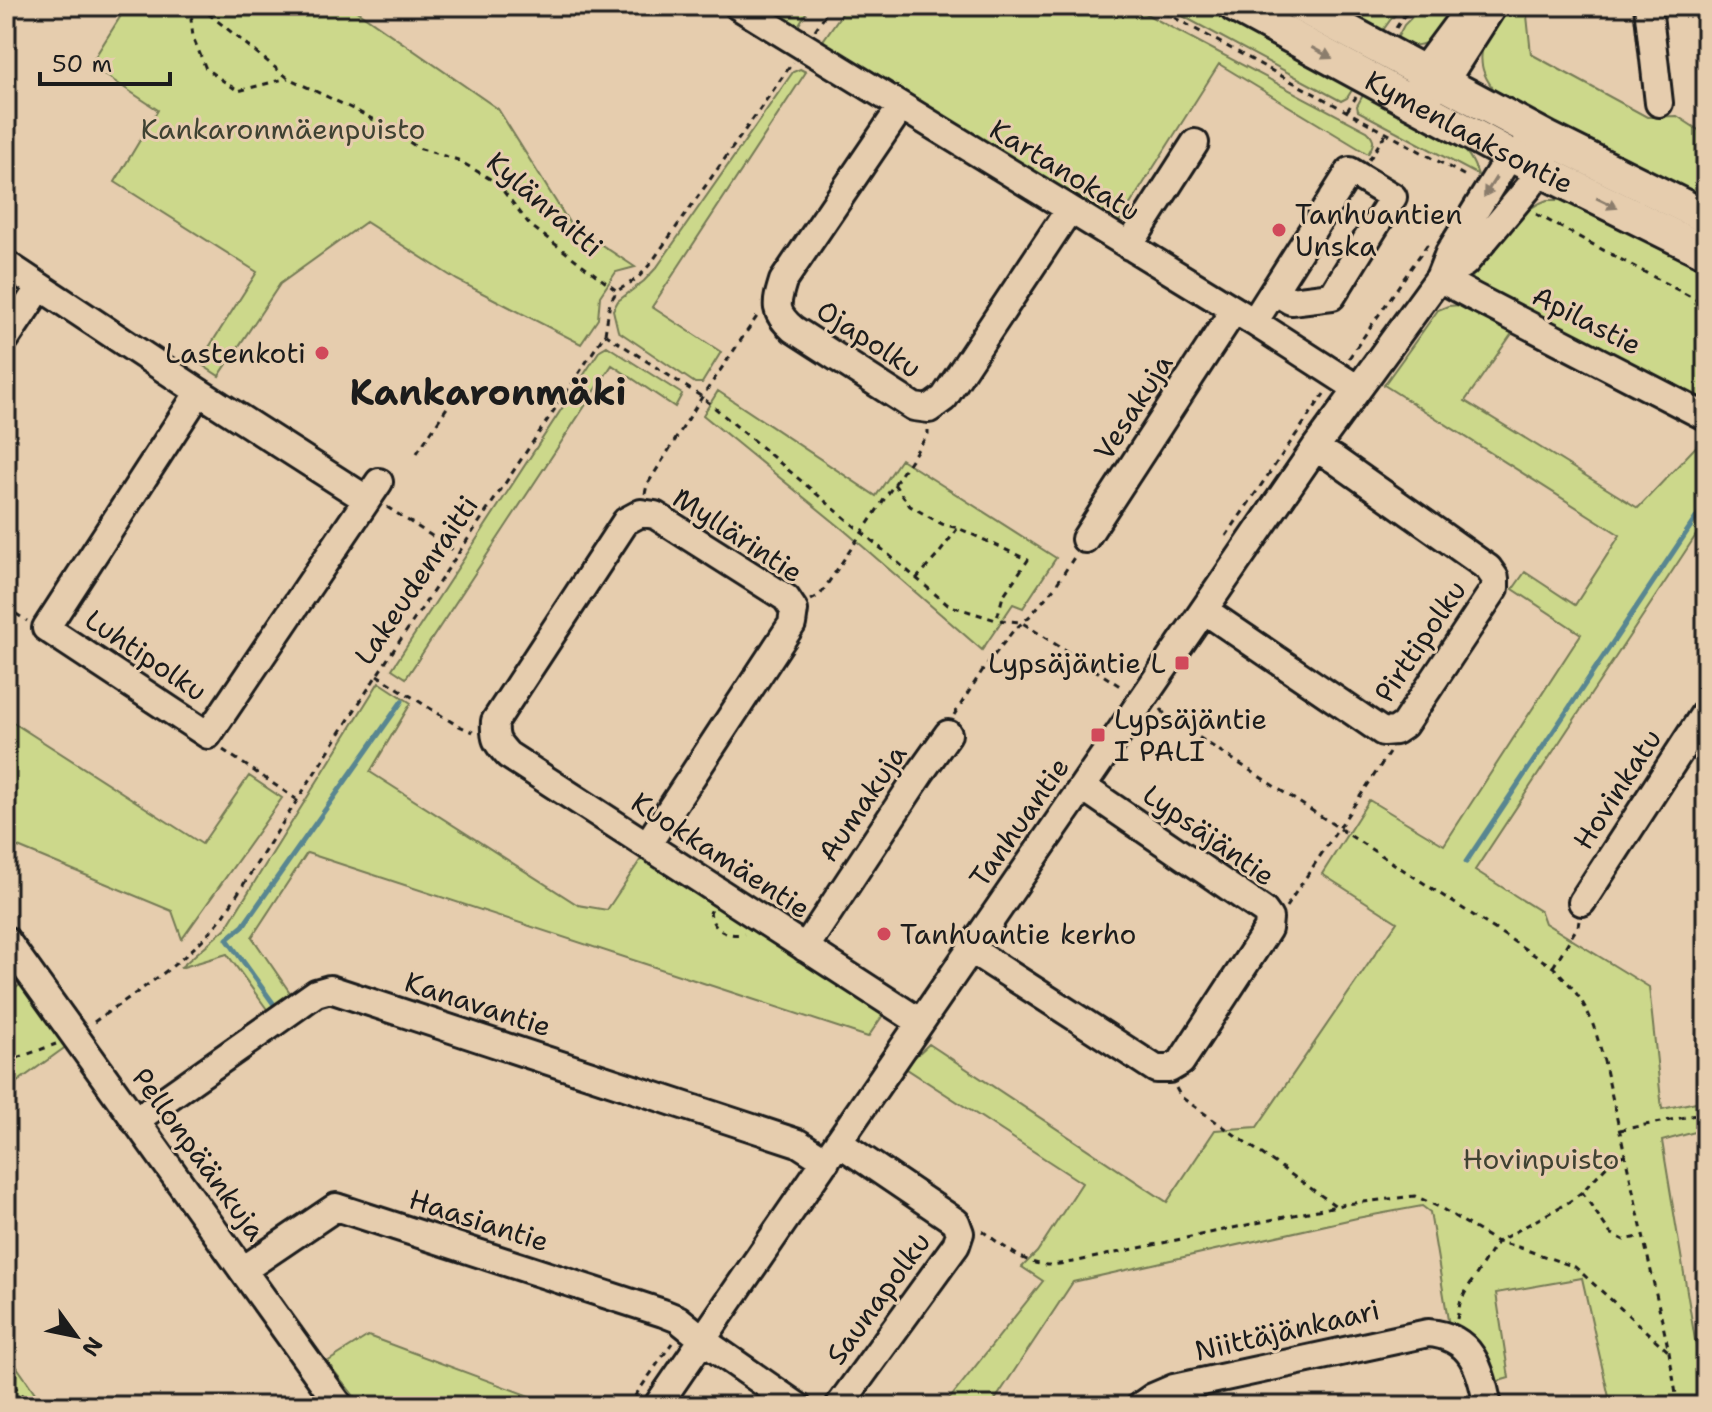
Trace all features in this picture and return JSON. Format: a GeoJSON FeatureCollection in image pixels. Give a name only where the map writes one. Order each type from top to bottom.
{"type":"FeatureCollection","features":[{"type":"Feature","properties":{"kind":"main road","name":"Kymenlaaksontie"},"geometry":{"type":"LineString","coordinates":[[1235,6],[1547,138],[1706,217]]}},
{"type":"Feature","properties":{"kind":"main road","name":"Kymenlaaksontie"},"geometry":{"type":"LineString","coordinates":[[1301,6],[1427,86],[1510,155],[1706,252]]}},
{"type":"Feature","properties":{"kind":"street","name":"Kartanokatu"},"geometry":{"type":"LineString","coordinates":[[738,6],[1358,389]]}},
{"type":"Feature","properties":{"kind":"street"},"geometry":{"type":"LineString","coordinates":[[1427,86],[1471,6]]}},
{"type":"Feature","properties":{"kind":"street"},"geometry":{"type":"LineString","coordinates":[[1427,86],[1493,6]]}},
{"type":"Feature","properties":{"kind":"street"},"geometry":{"type":"LineString","coordinates":[[1648,6],[1659,103]]}},
{"type":"Feature","properties":{"kind":"street","name":"Ojapolku"},"geometry":{"type":"LineString","coordinates":[[901,107],[783,281],[777,308],[783,320],[793,329],[914,407],[929,409],[944,398],[1069,210]]}},
{"type":"Feature","properties":{"kind":"street"},"geometry":{"type":"LineString","coordinates":[[1510,155],[1547,138]]}},
{"type":"Feature","properties":{"kind":"street","name":"Tanhuantie"},"geometry":{"type":"LineString","coordinates":[[1439,278],[1465,263],[1541,170],[1547,138]]}},
{"type":"Feature","properties":{"kind":"street"},"geometry":{"type":"LineString","coordinates":[[1129,246],[1195,143]]}},
{"type":"Feature","properties":{"kind":"street","name":"Tanhuantie"},"geometry":{"type":"LineString","coordinates":[[657,1406],[691,1336],[832,1152],[1315,448],[1439,278],[1449,253],[1510,155]]}},
{"type":"Feature","properties":{"kind":"street","name":"Vesakuja"},"geometry":{"type":"LineString","coordinates":[[1085,539],[1244,316],[1274,291],[1350,171],[1359,177]]}},
{"type":"Feature","properties":{"kind":"street"},"geometry":{"type":"LineString","coordinates":[[1274,291],[1291,301],[1332,296],[1393,197],[1359,177]]}},
{"type":"Feature","properties":{"kind":"street"},"geometry":{"type":"LineString","coordinates":[[6,264],[199,392],[372,491]]}},
{"type":"Feature","properties":{"kind":"street","name":"Apilastie"},"geometry":{"type":"LineString","coordinates":[[1439,278],[1706,417]]}},
{"type":"Feature","properties":{"kind":"street"},"geometry":{"type":"LineString","coordinates":[[6,338],[40,287]]}},
{"type":"Feature","properties":{"kind":"street","name":"Luhtipolku"},"geometry":{"type":"LineString","coordinates":[[199,392],[46,628],[208,735],[372,491]]}},
{"type":"Feature","properties":{"kind":"street","name":"Pirttipolku"},"geometry":{"type":"LineString","coordinates":[[1204,610],[1383,732],[1395,731],[1404,725],[1495,588],[1495,578],[1488,568],[1315,448]]}},
{"type":"Feature","properties":{"kind":"street","name":"Myllärintie"},"geometry":{"type":"LineString","coordinates":[[494,736],[495,721],[626,521],[641,513],[655,515],[786,598],[794,610],[792,624],[647,845]]}},
{"type":"Feature","properties":{"kind":"street","name":"Hovinkatu"},"geometry":{"type":"LineString","coordinates":[[1582,902],[1706,711]]}},
{"type":"Feature","properties":{"kind":"street","name":"Aumakuja"},"geometry":{"type":"LineString","coordinates":[[805,948],[948,734]]}},
{"type":"Feature","properties":{"kind":"street","name":"Kuokkamäentie"},"geometry":{"type":"LineString","coordinates":[[494,736],[508,755],[920,1022]]}},
{"type":"Feature","properties":{"kind":"street","name":"Lypsäjäntie"},"geometry":{"type":"LineString","coordinates":[[1083,787],[1264,911],[1269,918],[1268,929],[1181,1062],[1169,1069]]}},
{"type":"Feature","properties":{"kind":"street","name":"Pellonpäänkuja"},"geometry":{"type":"LineString","coordinates":[[6,940],[340,1406]]}},
{"type":"Feature","properties":{"kind":"street"},"geometry":{"type":"LineString","coordinates":[[970,949],[1156,1069],[1169,1069]]}},
{"type":"Feature","properties":{"kind":"street","name":"Kanavantie"},"geometry":{"type":"LineString","coordinates":[[135,1121],[316,993],[330,989],[832,1152]]}},
{"type":"Feature","properties":{"kind":"street","name":"Saunapolku"},"geometry":{"type":"LineString","coordinates":[[832,1152],[956,1222],[960,1233],[956,1245],[839,1406]]}},
{"type":"Feature","properties":{"kind":"street","name":"Haasiantie"},"geometry":{"type":"LineString","coordinates":[[243,1270],[336,1207],[663,1313],[678,1319],[691,1336]]}},
{"type":"Feature","properties":{"kind":"street","name":"Niittäjänkaari"},"geometry":{"type":"LineString","coordinates":[[1140,1406],[1174,1388],[1416,1334],[1437,1334],[1452,1339]]}},
{"type":"Feature","properties":{"kind":"street"},"geometry":{"type":"LineString","coordinates":[[691,1336],[797,1406]]}},
{"type":"Feature","properties":{"kind":"street"},"geometry":{"type":"LineString","coordinates":[[1452,1339],[1464,1347],[1477,1364],[1488,1406]]}},
{"type":"Feature","properties":{"kind":"path"},"geometry":{"type":"LineString","coordinates":[[199,6],[191,19],[193,37],[206,69],[238,91],[288,78]]}},
{"type":"Feature","properties":{"kind":"path","name":"Kylänraitti"},"geometry":{"type":"LineString","coordinates":[[199,6],[288,78],[391,129],[418,148],[458,160],[497,183],[530,225],[617,291]]}},
{"type":"Feature","properties":{"kind":"path"},"geometry":{"type":"LineString","coordinates":[[810,38],[831,6]]}},
{"type":"Feature","properties":{"kind":"path"},"geometry":{"type":"LineString","coordinates":[[1153,6],[1471,179]]}},
{"type":"Feature","properties":{"kind":"path"},"geometry":{"type":"LineString","coordinates":[[1392,34],[1415,6]]}},
{"type":"Feature","properties":{"kind":"path"},"geometry":{"type":"LineString","coordinates":[[617,291],[638,278],[651,263],[797,57]]}},
{"type":"Feature","properties":{"kind":"path"},"geometry":{"type":"LineString","coordinates":[[1347,111],[1358,93]]}},
{"type":"Feature","properties":{"kind":"path"},"geometry":{"type":"LineString","coordinates":[[1359,177],[1386,133]]}},
{"type":"Feature","properties":{"kind":"path"},"geometry":{"type":"LineString","coordinates":[[1526,208],[1706,305]]}},
{"type":"Feature","properties":{"kind":"path"},"geometry":{"type":"LineString","coordinates":[[1345,363],[1436,232]]}},
{"type":"Feature","properties":{"kind":"path","name":"Lakeudenraitti"},"geometry":{"type":"LineString","coordinates":[[6,1062],[59,1043],[92,1024],[208,937],[377,675],[605,334],[610,302],[617,291]]}},
{"type":"Feature","properties":{"kind":"path"},"geometry":{"type":"LineString","coordinates":[[641,513],[647,485],[756,315],[777,308]]}},
{"type":"Feature","properties":{"kind":"path"},"geometry":{"type":"LineString","coordinates":[[605,334],[702,397],[948,605],[996,620],[1021,622],[1123,688]]}},
{"type":"Feature","properties":{"kind":"path"},"geometry":{"type":"LineString","coordinates":[[417,453],[452,400]]}},
{"type":"Feature","properties":{"kind":"path"},"geometry":{"type":"LineString","coordinates":[[794,610],[820,595],[928,434],[929,409]]}},
{"type":"Feature","properties":{"kind":"path"},"geometry":{"type":"LineString","coordinates":[[894,484],[910,506],[942,524],[958,528],[1028,560],[1003,596],[996,620]]}},
{"type":"Feature","properties":{"kind":"path"},"geometry":{"type":"LineString","coordinates":[[372,491],[377,501],[458,553]]}},
{"type":"Feature","properties":{"kind":"path"},"geometry":{"type":"LineString","coordinates":[[916,579],[958,528]]}},
{"type":"Feature","properties":{"kind":"path"},"geometry":{"type":"LineString","coordinates":[[948,734],[955,711],[984,668],[1013,631],[1054,588],[1085,539]]}},
{"type":"Feature","properties":{"kind":"path"},"geometry":{"type":"LineString","coordinates":[[377,675],[455,724],[494,736]]}},
{"type":"Feature","properties":{"kind":"path"},"geometry":{"type":"LineString","coordinates":[[1158,702],[1166,716],[1553,967],[1582,1000],[1594,1025],[1605,1065],[1669,1352],[1678,1406]]}},
{"type":"Feature","properties":{"kind":"path"},"geometry":{"type":"LineString","coordinates":[[1269,918],[1285,908],[1391,750],[1395,731]]}},
{"type":"Feature","properties":{"kind":"path"},"geometry":{"type":"LineString","coordinates":[[208,735],[217,746],[296,799]]}},
{"type":"Feature","properties":{"kind":"path"},"geometry":{"type":"LineString","coordinates":[[1553,967],[1578,926],[1582,902]]}},
{"type":"Feature","properties":{"kind":"path"},"geometry":{"type":"LineString","coordinates":[[1169,1069],[1181,1097],[1336,1206]]}},
{"type":"Feature","properties":{"kind":"path"},"geometry":{"type":"LineString","coordinates":[[1618,1131],[1706,1113]]}},
{"type":"Feature","properties":{"kind":"path"},"geometry":{"type":"LineString","coordinates":[[1452,1339],[1460,1303],[1497,1242],[1556,1210],[1582,1192],[1614,1158],[1625,1155]]}},
{"type":"Feature","properties":{"kind":"path"},"geometry":{"type":"LineString","coordinates":[[1582,1192],[1610,1233],[1624,1240],[1643,1236]]}},
{"type":"Feature","properties":{"kind":"path"},"geometry":{"type":"LineString","coordinates":[[956,1222],[981,1230],[1022,1257],[1047,1265],[1336,1206],[1415,1196],[1497,1242],[1575,1267],[1669,1352]]}},
{"type":"Feature","properties":{"kind":"path"},"geometry":{"type":"LineString","coordinates":[[628,1406],[691,1336]]}},
{"type":"Feature","properties":{"kind":"path"},"geometry":{"type":"LineString","coordinates":[[6,1375],[30,1406]]}},
{"type":"Feature","properties":{"kind":"green space","name":"Kankaronmäenpuisto"},"geometry":{"type":"Polygon","coordinates":[[[127,6],[355,6],[354,9],[498,109],[570,224],[635,267],[616,272],[600,296],[598,319],[581,344],[457,280],[366,222],[280,284],[219,376],[199,363],[257,272],[115,182],[158,110],[90,65],[127,6]]]}},
{"type":"Feature","properties":{"kind":"green space"},"geometry":{"type":"Polygon","coordinates":[[[766,6],[810,6],[798,26],[766,6]]]}},
{"type":"Feature","properties":{"kind":"green space"},"geometry":{"type":"Polygon","coordinates":[[[847,6],[1131,6],[1367,131],[1373,144],[1368,154],[1219,64],[1119,222],[822,42],[847,6]]]}},
{"type":"Feature","properties":{"kind":"green space"},"geometry":{"type":"Polygon","coordinates":[[[1164,6],[1209,6],[1456,141],[1469,156],[1478,175],[1358,111],[1357,106],[1363,95],[1352,90],[1341,101],[1164,6]]]}},
{"type":"Feature","properties":{"kind":"green space"},"geometry":{"type":"Polygon","coordinates":[[[1329,6],[1405,6],[1381,33],[1329,6]]]}},
{"type":"Feature","properties":{"kind":"green space"},"geometry":{"type":"Polygon","coordinates":[[[1423,6],[1462,6],[1426,43],[1407,45],[1395,42],[1404,25],[1423,6]]]}},
{"type":"Feature","properties":{"kind":"green space"},"geometry":{"type":"Polygon","coordinates":[[[1504,6],[1526,6],[1531,54],[1647,117],[1677,116],[1706,135],[1706,200],[1503,99],[1485,75],[1482,53],[1504,6]]]}},
{"type":"Feature","properties":{"kind":"green space"},"geometry":{"type":"Polygon","coordinates":[[[800,69],[806,72],[652,307],[721,352],[702,383],[695,383],[618,331],[613,310],[618,301],[657,267],[793,72],[800,69]]]}},
{"type":"Feature","properties":{"kind":"green space"},"geometry":{"type":"Polygon","coordinates":[[[1547,200],[1582,205],[1706,267],[1706,405],[1473,285],[1472,273],[1505,231],[1524,213],[1547,200]]]}},
{"type":"Feature","properties":{"kind":"green space","name":"Hovinpuisto"},"geometry":{"type":"Polygon","coordinates":[[[1461,305],[1513,332],[1465,401],[1638,508],[1706,436],[1706,520],[1475,870],[1541,912],[1545,923],[1649,987],[1662,1109],[1706,1100],[1706,1129],[1662,1141],[1706,1406],[1611,1406],[1582,1278],[1496,1293],[1509,1378],[1492,1383],[1449,1326],[1430,1212],[1422,1206],[1073,1282],[991,1406],[944,1406],[1043,1281],[1022,1267],[1037,1252],[1082,1183],[904,1067],[929,1044],[1167,1202],[1215,1130],[1257,1127],[1397,922],[1322,874],[1369,800],[1444,845],[1581,634],[1513,589],[1525,572],[1575,605],[1620,535],[1384,385],[1438,310],[1461,305]]]}},
{"type":"Feature","properties":{"kind":"green space"},"geometry":{"type":"Polygon","coordinates":[[[607,346],[682,394],[675,407],[612,365],[406,678],[392,669],[600,350],[607,346]]]}},
{"type":"Feature","properties":{"kind":"green space"},"geometry":{"type":"Polygon","coordinates":[[[718,391],[876,496],[901,459],[1056,558],[1023,608],[1013,604],[982,650],[845,531],[703,415],[718,391]]]}},
{"type":"Feature","properties":{"kind":"green space"},"geometry":{"type":"Polygon","coordinates":[[[379,682],[411,703],[370,772],[578,905],[607,910],[645,853],[885,1012],[868,1037],[307,853],[252,937],[293,997],[269,1012],[227,954],[180,968],[226,928],[379,682]]]}},
{"type":"Feature","properties":{"kind":"green space"},"geometry":{"type":"Polygon","coordinates":[[[6,718],[202,844],[249,776],[282,798],[182,939],[172,911],[6,842],[6,718]]]}},
{"type":"Feature","properties":{"kind":"green space"},"geometry":{"type":"Polygon","coordinates":[[[24,982],[67,1046],[6,1090],[6,995],[24,982]]]}},
{"type":"Feature","properties":{"kind":"green space"},"geometry":{"type":"Polygon","coordinates":[[[368,1336],[556,1406],[362,1406],[327,1362],[368,1336]]]}},
{"type":"Feature","properties":{"kind":"green space"},"geometry":{"type":"Polygon","coordinates":[[[6,1351],[44,1406],[6,1406],[6,1351]]]}},
{"type":"Feature","properties":{"kind":"waterway"},"geometry":{"type":"LineString","coordinates":[[1466,862],[1706,503]]}},
{"type":"Feature","properties":{"kind":"waterway"},"geometry":{"type":"LineString","coordinates":[[273,1003],[227,939],[243,926],[402,701]]}},
{"type":"Feature","properties":{"kind":"place","name":"Tanhuantien Unska"},"geometry":{"type":"Point","coordinates":[1279,230]}},
{"type":"Feature","properties":{"kind":"place","name":"Lastenkoti"},"geometry":{"type":"Point","coordinates":[322,353]}},
{"type":"Feature","properties":{"kind":"place","name":"Lypsäjäntie L"},"geometry":{"type":"Point","coordinates":[1182,663]}},
{"type":"Feature","properties":{"kind":"place","name":"Lypsäjäntie I PALI"},"geometry":{"type":"Point","coordinates":[1098,735]}},
{"type":"Feature","properties":{"kind":"place","name":"Tanhuantie kerho"},"geometry":{"type":"Point","coordinates":[884,934]}},
{"type":"Feature","properties":{"kind":"district","name":"Kankaronmäki"},"geometry":{"type":"Point","coordinates":[488,392]}}]}
